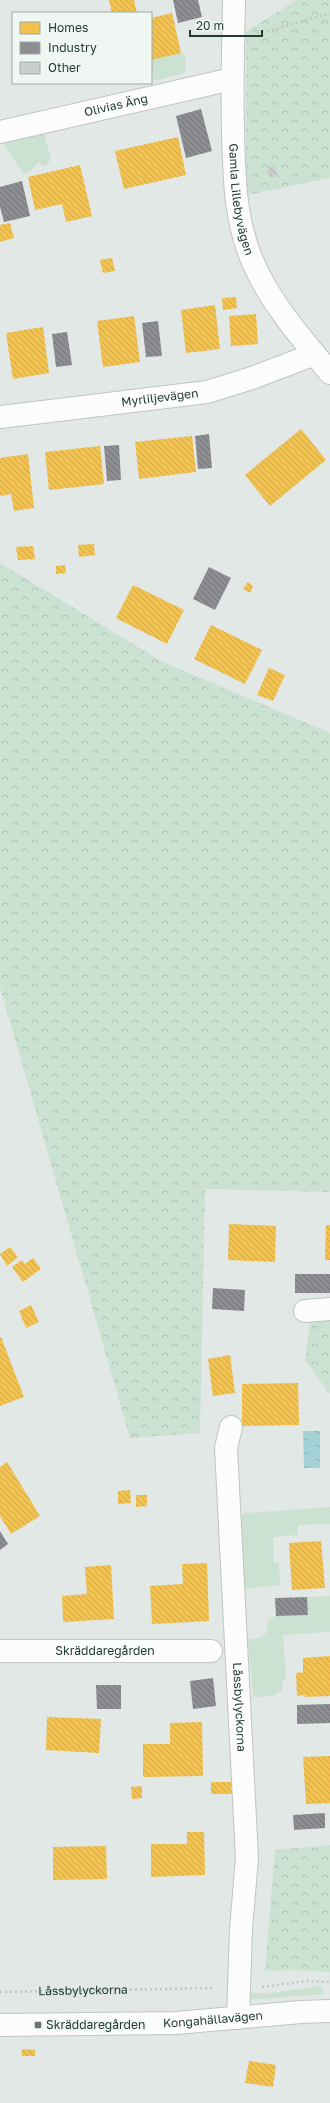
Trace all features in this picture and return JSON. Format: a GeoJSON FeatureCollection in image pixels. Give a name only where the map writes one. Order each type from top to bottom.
{"type":"FeatureCollection","features":[{"type":"Feature","properties":{"kind":"street","name":"Gamla Lillebyvägen"},"geometry":{"type":"LineString","coordinates":[[234,0],[232,79],[233,170],[241,231],[258,275],[271,296],[330,373]]}},
{"type":"Feature","properties":{"kind":"street","name":"Olivias Äng"},"geometry":{"type":"LineString","coordinates":[[0,132],[232,79]]}},
{"type":"Feature","properties":{"kind":"street","name":"Myrliljevägen"},"geometry":{"type":"LineString","coordinates":[[0,417],[206,392],[252,378],[315,354]]}},
{"type":"Feature","properties":{"kind":"street"},"geometry":{"type":"LineString","coordinates":[[305,1311],[330,1309]]}},
{"type":"Feature","properties":{"kind":"street","name":"Låssbylyckorna"},"geometry":{"type":"LineString","coordinates":[[230,1426],[226,1448],[247,1858],[243,1900],[238,2018]]}},
{"type":"Feature","properties":{"kind":"street","name":"Skräddaregården"},"geometry":{"type":"LineString","coordinates":[[0,1651],[211,1650]]}},
{"type":"Feature","properties":{"kind":"street","name":"Kongahällavägen"},"geometry":{"type":"LineString","coordinates":[[0,2025],[176,2023],[330,2011]]}},
{"type":"Feature","properties":{"kind":"path"},"geometry":{"type":"LineString","coordinates":[[233,32],[268,32],[330,13]]}},
{"type":"Feature","properties":{"kind":"path","name":"Låssbylyckorna"},"geometry":{"type":"LineString","coordinates":[[0,1992],[239,1988],[278,1986],[308,1981],[330,1982]]}},
{"type":"Feature","properties":{"kind":"green space"},"geometry":{"type":"Polygon","coordinates":[[[297,0],[330,0],[330,178],[246,195],[246,31],[297,0]]]}},
{"type":"Feature","properties":{"kind":"green space"},"geometry":{"type":"Polygon","coordinates":[[[181,53],[186,55],[185,73],[155,81],[152,76],[152,60],[181,53]]]}},
{"type":"Feature","properties":{"kind":"green space"},"geometry":{"type":"Polygon","coordinates":[[[42,126],[51,159],[47,165],[43,166],[39,161],[32,170],[24,174],[0,139],[42,126]]]}},
{"type":"Feature","properties":{"kind":"green space"},"geometry":{"type":"Polygon","coordinates":[[[0,563],[161,661],[330,733],[330,1192],[205,1189],[200,1433],[130,1438],[0,987],[0,563]]]}},
{"type":"Feature","properties":{"kind":"green space"},"geometry":{"type":"Polygon","coordinates":[[[330,1316],[330,1394],[305,1361],[310,1321],[330,1316]]]}},
{"type":"Feature","properties":{"kind":"green space"},"geometry":{"type":"Polygon","coordinates":[[[330,1507],[330,1524],[298,1525],[298,1535],[273,1537],[274,1562],[279,1562],[280,1585],[241,1589],[239,1516],[246,1513],[330,1507]]]}},
{"type":"Feature","properties":{"kind":"green space"},"geometry":{"type":"Polygon","coordinates":[[[330,1596],[330,1632],[283,1635],[286,1680],[282,1682],[282,1690],[273,1696],[253,1697],[248,1639],[258,1638],[264,1635],[266,1633],[268,1620],[276,1616],[308,1615],[307,1597],[330,1596]]]}},
{"type":"Feature","properties":{"kind":"green space"},"geometry":{"type":"Polygon","coordinates":[[[330,1845],[330,1972],[297,1970],[265,1971],[275,1850],[330,1845]]]}},
{"type":"Feature","properties":{"kind":"green space"},"geometry":{"type":"Polygon","coordinates":[[[319,1986],[323,1987],[323,1994],[248,2000],[249,1992],[265,1994],[319,1986]]]}},
{"type":"Feature","properties":{"kind":"water"},"geometry":{"type":"Polygon","coordinates":[[[303,1431],[320,1431],[320,1468],[304,1468],[303,1431]]]}},
{"type":"Feature","properties":{"kind":"building: Homes"},"geometry":{"type":"Polygon","coordinates":[[[109,0],[134,0],[137,12],[112,12],[109,0]]]}},
{"type":"Feature","properties":{"kind":"building: Homes"},"geometry":{"type":"Polygon","coordinates":[[[172,13],[181,53],[152,60],[152,18],[172,13]]]}},
{"type":"Feature","properties":{"kind":"building: Homes"},"geometry":{"type":"Polygon","coordinates":[[[178,137],[186,175],[124,189],[115,151],[178,137]]]}},
{"type":"Feature","properties":{"kind":"building: Homes"},"geometry":{"type":"Polygon","coordinates":[[[80,165],[92,216],[66,222],[62,204],[35,210],[28,177],[80,165]]]}},
{"type":"Feature","properties":{"kind":"building: Homes"},"geometry":{"type":"Polygon","coordinates":[[[10,223],[14,238],[0,242],[0,225],[10,223]]]}},
{"type":"Feature","properties":{"kind":"building: Homes"},"geometry":{"type":"Polygon","coordinates":[[[112,258],[115,271],[103,273],[100,260],[112,258]]]}},
{"type":"Feature","properties":{"kind":"building: Homes"},"geometry":{"type":"Polygon","coordinates":[[[236,297],[237,308],[223,310],[222,298],[236,297]]]}},
{"type":"Feature","properties":{"kind":"building: Homes"},"geometry":{"type":"Polygon","coordinates":[[[215,305],[220,349],[186,353],[181,310],[215,305]]]}},
{"type":"Feature","properties":{"kind":"building: Homes"},"geometry":{"type":"Polygon","coordinates":[[[256,314],[258,344],[231,346],[229,316],[256,314]]]}},
{"type":"Feature","properties":{"kind":"building: Homes"},"geometry":{"type":"Polygon","coordinates":[[[134,316],[140,362],[103,367],[97,321],[134,316]]]}},
{"type":"Feature","properties":{"kind":"building: Homes"},"geometry":{"type":"Polygon","coordinates":[[[43,327],[49,373],[13,379],[6,333],[43,327]]]}},
{"type":"Feature","properties":{"kind":"building: Homes"},"geometry":{"type":"Polygon","coordinates":[[[301,429],[326,460],[270,506],[245,475],[301,429]]]}},
{"type":"Feature","properties":{"kind":"building: Homes"},"geometry":{"type":"Polygon","coordinates":[[[192,436],[196,472],[139,479],[135,442],[192,436]]]}},
{"type":"Feature","properties":{"kind":"building: Homes"},"geometry":{"type":"Polygon","coordinates":[[[100,446],[104,484],[49,490],[45,452],[100,446]]]}},
{"type":"Feature","properties":{"kind":"building: Homes"},"geometry":{"type":"Polygon","coordinates":[[[28,454],[34,508],[14,511],[11,494],[0,496],[0,458],[28,454]]]}},
{"type":"Feature","properties":{"kind":"building: Homes"},"geometry":{"type":"Polygon","coordinates":[[[94,544],[95,555],[79,557],[78,545],[94,544]]]}},
{"type":"Feature","properties":{"kind":"building: Homes"},"geometry":{"type":"Polygon","coordinates":[[[33,546],[35,559],[18,560],[16,547],[33,546]]]}},
{"type":"Feature","properties":{"kind":"building: Homes"},"geometry":{"type":"Polygon","coordinates":[[[65,565],[66,573],[56,574],[56,566],[65,565]]]}},
{"type":"Feature","properties":{"kind":"building: Homes"},"geometry":{"type":"Polygon","coordinates":[[[248,582],[253,586],[250,593],[243,589],[248,582]]]}},
{"type":"Feature","properties":{"kind":"building: Homes"},"geometry":{"type":"Polygon","coordinates":[[[133,585],[184,610],[167,644],[116,618],[133,585]]]}},
{"type":"Feature","properties":{"kind":"building: Homes"},"geometry":{"type":"Polygon","coordinates":[[[211,625],[262,650],[245,684],[194,659],[211,625]]]}},
{"type":"Feature","properties":{"kind":"building: Homes"},"geometry":{"type":"Polygon","coordinates":[[[269,668],[285,675],[273,701],[257,695],[269,668]]]}},
{"type":"Feature","properties":{"kind":"building: Homes"},"geometry":{"type":"Polygon","coordinates":[[[229,1224],[276,1226],[275,1262],[228,1260],[229,1224]]]}},
{"type":"Feature","properties":{"kind":"building: Homes"},"geometry":{"type":"Polygon","coordinates":[[[326,1225],[330,1225],[330,1260],[325,1260],[326,1225]]]}},
{"type":"Feature","properties":{"kind":"building: Homes"},"geometry":{"type":"Polygon","coordinates":[[[10,1247],[18,1257],[7,1266],[0,1254],[10,1247]]]}},
{"type":"Feature","properties":{"kind":"building: Homes"},"geometry":{"type":"Polygon","coordinates":[[[33,1258],[41,1269],[23,1282],[12,1267],[22,1260],[25,1264],[33,1258]]]}},
{"type":"Feature","properties":{"kind":"building: Homes"},"geometry":{"type":"Polygon","coordinates":[[[31,1305],[39,1322],[26,1328],[19,1311],[31,1305]]]}},
{"type":"Feature","properties":{"kind":"building: Homes"},"geometry":{"type":"Polygon","coordinates":[[[1,1337],[24,1397],[0,1406],[0,1338],[1,1337]]]}},
{"type":"Feature","properties":{"kind":"building: Homes"},"geometry":{"type":"Polygon","coordinates":[[[230,1355],[235,1393],[213,1396],[208,1359],[230,1355]]]}},
{"type":"Feature","properties":{"kind":"building: Homes"},"geometry":{"type":"Polygon","coordinates":[[[298,1383],[299,1425],[242,1426],[242,1384],[298,1383]]]}},
{"type":"Feature","properties":{"kind":"building: Homes"},"geometry":{"type":"Polygon","coordinates":[[[7,1462],[40,1516],[11,1534],[0,1516],[0,1467],[7,1462]]]}},
{"type":"Feature","properties":{"kind":"building: Homes"},"geometry":{"type":"Polygon","coordinates":[[[130,1490],[131,1503],[118,1504],[118,1491],[130,1490]]]}},
{"type":"Feature","properties":{"kind":"building: Homes"},"geometry":{"type":"Polygon","coordinates":[[[136,1495],[147,1495],[147,1506],[136,1507],[136,1495]]]}},
{"type":"Feature","properties":{"kind":"building: Homes"},"geometry":{"type":"Polygon","coordinates":[[[321,1541],[325,1588],[292,1590],[289,1543],[321,1541]]]}},
{"type":"Feature","properties":{"kind":"building: Homes"},"geometry":{"type":"Polygon","coordinates":[[[207,1563],[209,1621],[152,1624],[150,1586],[183,1584],[182,1564],[207,1563]]]}},
{"type":"Feature","properties":{"kind":"building: Homes"},"geometry":{"type":"Polygon","coordinates":[[[111,1565],[114,1619],[63,1622],[62,1596],[87,1594],[85,1567],[111,1565]]]}},
{"type":"Feature","properties":{"kind":"building: Homes"},"geometry":{"type":"Polygon","coordinates":[[[330,1656],[330,1696],[297,1696],[296,1673],[303,1672],[303,1658],[330,1656]]]}},
{"type":"Feature","properties":{"kind":"building: Homes"},"geometry":{"type":"Polygon","coordinates":[[[47,1717],[101,1719],[99,1753],[46,1750],[47,1717]]]}},
{"type":"Feature","properties":{"kind":"building: Homes"},"geometry":{"type":"Polygon","coordinates":[[[202,1722],[203,1776],[143,1777],[143,1744],[170,1744],[170,1723],[202,1722]]]}},
{"type":"Feature","properties":{"kind":"building: Homes"},"geometry":{"type":"Polygon","coordinates":[[[330,1756],[330,1803],[306,1804],[303,1757],[330,1756]]]}},
{"type":"Feature","properties":{"kind":"building: Homes"},"geometry":{"type":"Polygon","coordinates":[[[211,1782],[231,1782],[232,1794],[211,1794],[211,1782]]]}},
{"type":"Feature","properties":{"kind":"building: Homes"},"geometry":{"type":"Polygon","coordinates":[[[142,1786],[142,1798],[132,1799],[131,1787],[142,1786]]]}},
{"type":"Feature","properties":{"kind":"building: Homes"},"geometry":{"type":"Polygon","coordinates":[[[187,1832],[204,1832],[205,1875],[151,1877],[151,1844],[187,1844],[187,1832]]]}},
{"type":"Feature","properties":{"kind":"building: Homes"},"geometry":{"type":"Polygon","coordinates":[[[106,1846],[107,1879],[53,1880],[53,1847],[106,1846]]]}},
{"type":"Feature","properties":{"kind":"building: Homes"},"geometry":{"type":"Polygon","coordinates":[[[22,2049],[35,2050],[35,2056],[22,2056],[22,2049]]]}},
{"type":"Feature","properties":{"kind":"building: Homes"},"geometry":{"type":"Polygon","coordinates":[[[249,2061],[276,2065],[273,2087],[245,2083],[249,2061]]]}},
{"type":"Feature","properties":{"kind":"building: Industry"},"geometry":{"type":"Polygon","coordinates":[[[173,0],[198,0],[202,17],[178,23],[173,0]]]}},
{"type":"Feature","properties":{"kind":"building: Industry"},"geometry":{"type":"Polygon","coordinates":[[[201,109],[212,151],[186,158],[176,116],[201,109]]]}},
{"type":"Feature","properties":{"kind":"building: Industry"},"geometry":{"type":"Polygon","coordinates":[[[22,181],[30,216],[4,222],[0,207],[0,187],[22,181]]]}},
{"type":"Feature","properties":{"kind":"building: Industry"},"geometry":{"type":"Polygon","coordinates":[[[158,321],[162,356],[146,357],[142,323],[158,321]]]}},
{"type":"Feature","properties":{"kind":"building: Industry"},"geometry":{"type":"Polygon","coordinates":[[[67,332],[72,365],[56,367],[52,334],[67,332]]]}},
{"type":"Feature","properties":{"kind":"building: Industry"},"geometry":{"type":"Polygon","coordinates":[[[209,434],[212,468],[198,469],[195,436],[209,434]]]}},
{"type":"Feature","properties":{"kind":"building: Industry"},"geometry":{"type":"Polygon","coordinates":[[[119,445],[121,480],[107,481],[104,446],[119,445]]]}},
{"type":"Feature","properties":{"kind":"building: Industry"},"geometry":{"type":"Polygon","coordinates":[[[209,567],[231,578],[215,610],[193,599],[209,567]]]}},
{"type":"Feature","properties":{"kind":"building: Industry"},"geometry":{"type":"Polygon","coordinates":[[[295,1274],[330,1274],[330,1293],[295,1293],[295,1274]]]}},
{"type":"Feature","properties":{"kind":"building: Industry"},"geometry":{"type":"Polygon","coordinates":[[[213,1288],[245,1290],[244,1311],[212,1309],[213,1288]]]}},
{"type":"Feature","properties":{"kind":"building: Industry"},"geometry":{"type":"Polygon","coordinates":[[[0,1531],[8,1544],[0,1550],[0,1531]]]}},
{"type":"Feature","properties":{"kind":"building: Industry"},"geometry":{"type":"Polygon","coordinates":[[[307,1597],[308,1615],[276,1616],[275,1598],[307,1597]]]}},
{"type":"Feature","properties":{"kind":"building: Industry"},"geometry":{"type":"Polygon","coordinates":[[[213,1678],[216,1706],[193,1709],[190,1681],[213,1678]]]}},
{"type":"Feature","properties":{"kind":"building: Industry"},"geometry":{"type":"Polygon","coordinates":[[[96,1685],[121,1685],[121,1709],[97,1709],[96,1685]]]}},
{"type":"Feature","properties":{"kind":"building: Industry"},"geometry":{"type":"Polygon","coordinates":[[[330,1704],[330,1723],[297,1724],[297,1705],[330,1704]]]}},
{"type":"Feature","properties":{"kind":"building: Industry"},"geometry":{"type":"Polygon","coordinates":[[[325,1813],[325,1828],[294,1830],[293,1815],[325,1813]]]}},
{"type":"Feature","properties":{"kind":"building: Other"},"geometry":{"type":"Polygon","coordinates":[[[274,166],[278,175],[270,178],[267,168],[274,166]]]}},
{"type":"Feature","properties":{"kind":"place","name":"Skräddaregården"},"geometry":{"type":"Point","coordinates":[38,2025]}}]}
